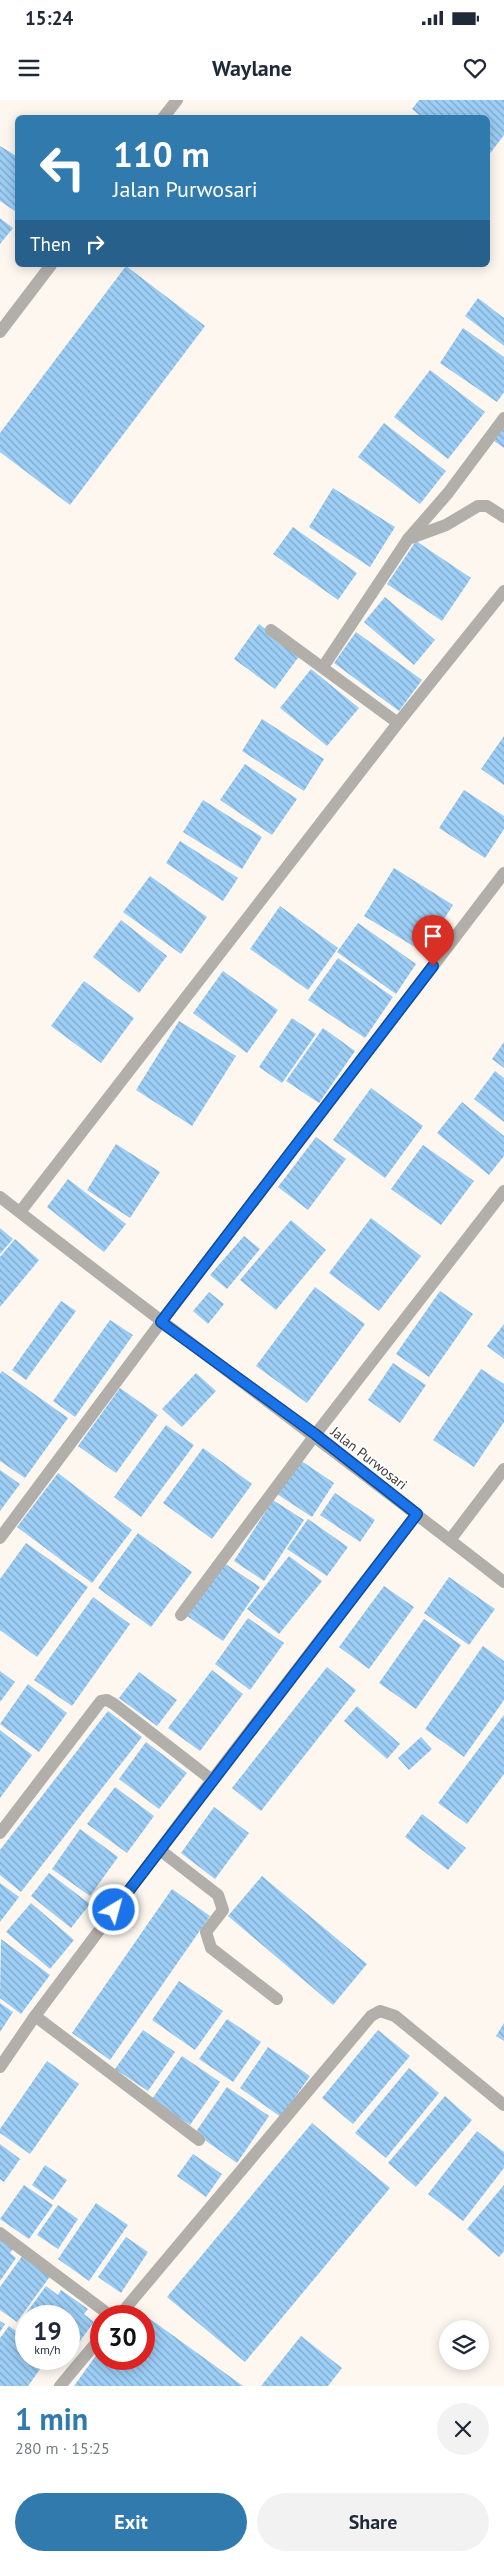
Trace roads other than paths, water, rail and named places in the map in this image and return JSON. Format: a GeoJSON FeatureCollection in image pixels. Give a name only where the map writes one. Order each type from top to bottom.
{"type":"FeatureCollection","features":[{"type":"Feature","properties":{"kind":"street"},"geometry":{"type":"LineString","coordinates":[[165,115],[177,100]]}},
{"type":"Feature","properties":{"kind":"street"},"geometry":{"type":"LineString","coordinates":[[0,332],[49,267]]}},
{"type":"Feature","properties":{"kind":"street"},"geometry":{"type":"LineString","coordinates":[[323,668],[408,539],[448,493],[504,418]]}},
{"type":"Feature","properties":{"kind":"street"},"geometry":{"type":"LineString","coordinates":[[408,539],[446,525],[478,506],[487,506],[504,517]]}},
{"type":"Feature","properties":{"kind":"street"},"geometry":{"type":"LineString","coordinates":[[20,1212],[398,723],[472,634],[504,591]]}},
{"type":"Feature","properties":{"kind":"street"},"geometry":{"type":"LineString","coordinates":[[271,630],[398,723]]}},
{"type":"Feature","properties":{"kind":"street"},"geometry":{"type":"LineString","coordinates":[[0,1538],[161,1322],[504,873]]}},
{"type":"Feature","properties":{"kind":"street"},"geometry":{"type":"LineString","coordinates":[[181,1615],[315,1434],[504,1191]]}},
{"type":"Feature","properties":{"kind":"street","name":"Jalan Purwosari"},"geometry":{"type":"LineString","coordinates":[[0,1196],[161,1322],[315,1434],[504,1582]]}},
{"type":"Feature","properties":{"kind":"street"},"geometry":{"type":"LineString","coordinates":[[450,1540],[504,1469]]}},
{"type":"Feature","properties":{"kind":"street"},"geometry":{"type":"LineString","coordinates":[[0,2066],[35,2016],[212,1780],[417,1514]]}},
{"type":"Feature","properties":{"kind":"street"},"geometry":{"type":"LineString","coordinates":[[0,1833],[101,1701],[107,1700],[114,1704],[212,1780]]}},
{"type":"Feature","properties":{"kind":"street"},"geometry":{"type":"LineString","coordinates":[[160,1850],[218,1895],[223,1910],[206,1932],[211,1948],[277,1999]]}},
{"type":"Feature","properties":{"kind":"street"},"geometry":{"type":"LineString","coordinates":[[128,2305],[371,2016],[380,2011],[395,2016],[504,2106]]}},
{"type":"Feature","properties":{"kind":"street"},"geometry":{"type":"LineString","coordinates":[[35,2016],[199,2140]]}},
{"type":"Feature","properties":{"kind":"street"},"geometry":{"type":"LineString","coordinates":[[0,2233],[97,2305]]}},
{"type":"Feature","properties":{"kind":"street"},"geometry":{"type":"LineString","coordinates":[[60,2386],[90,2351]]}}]}
